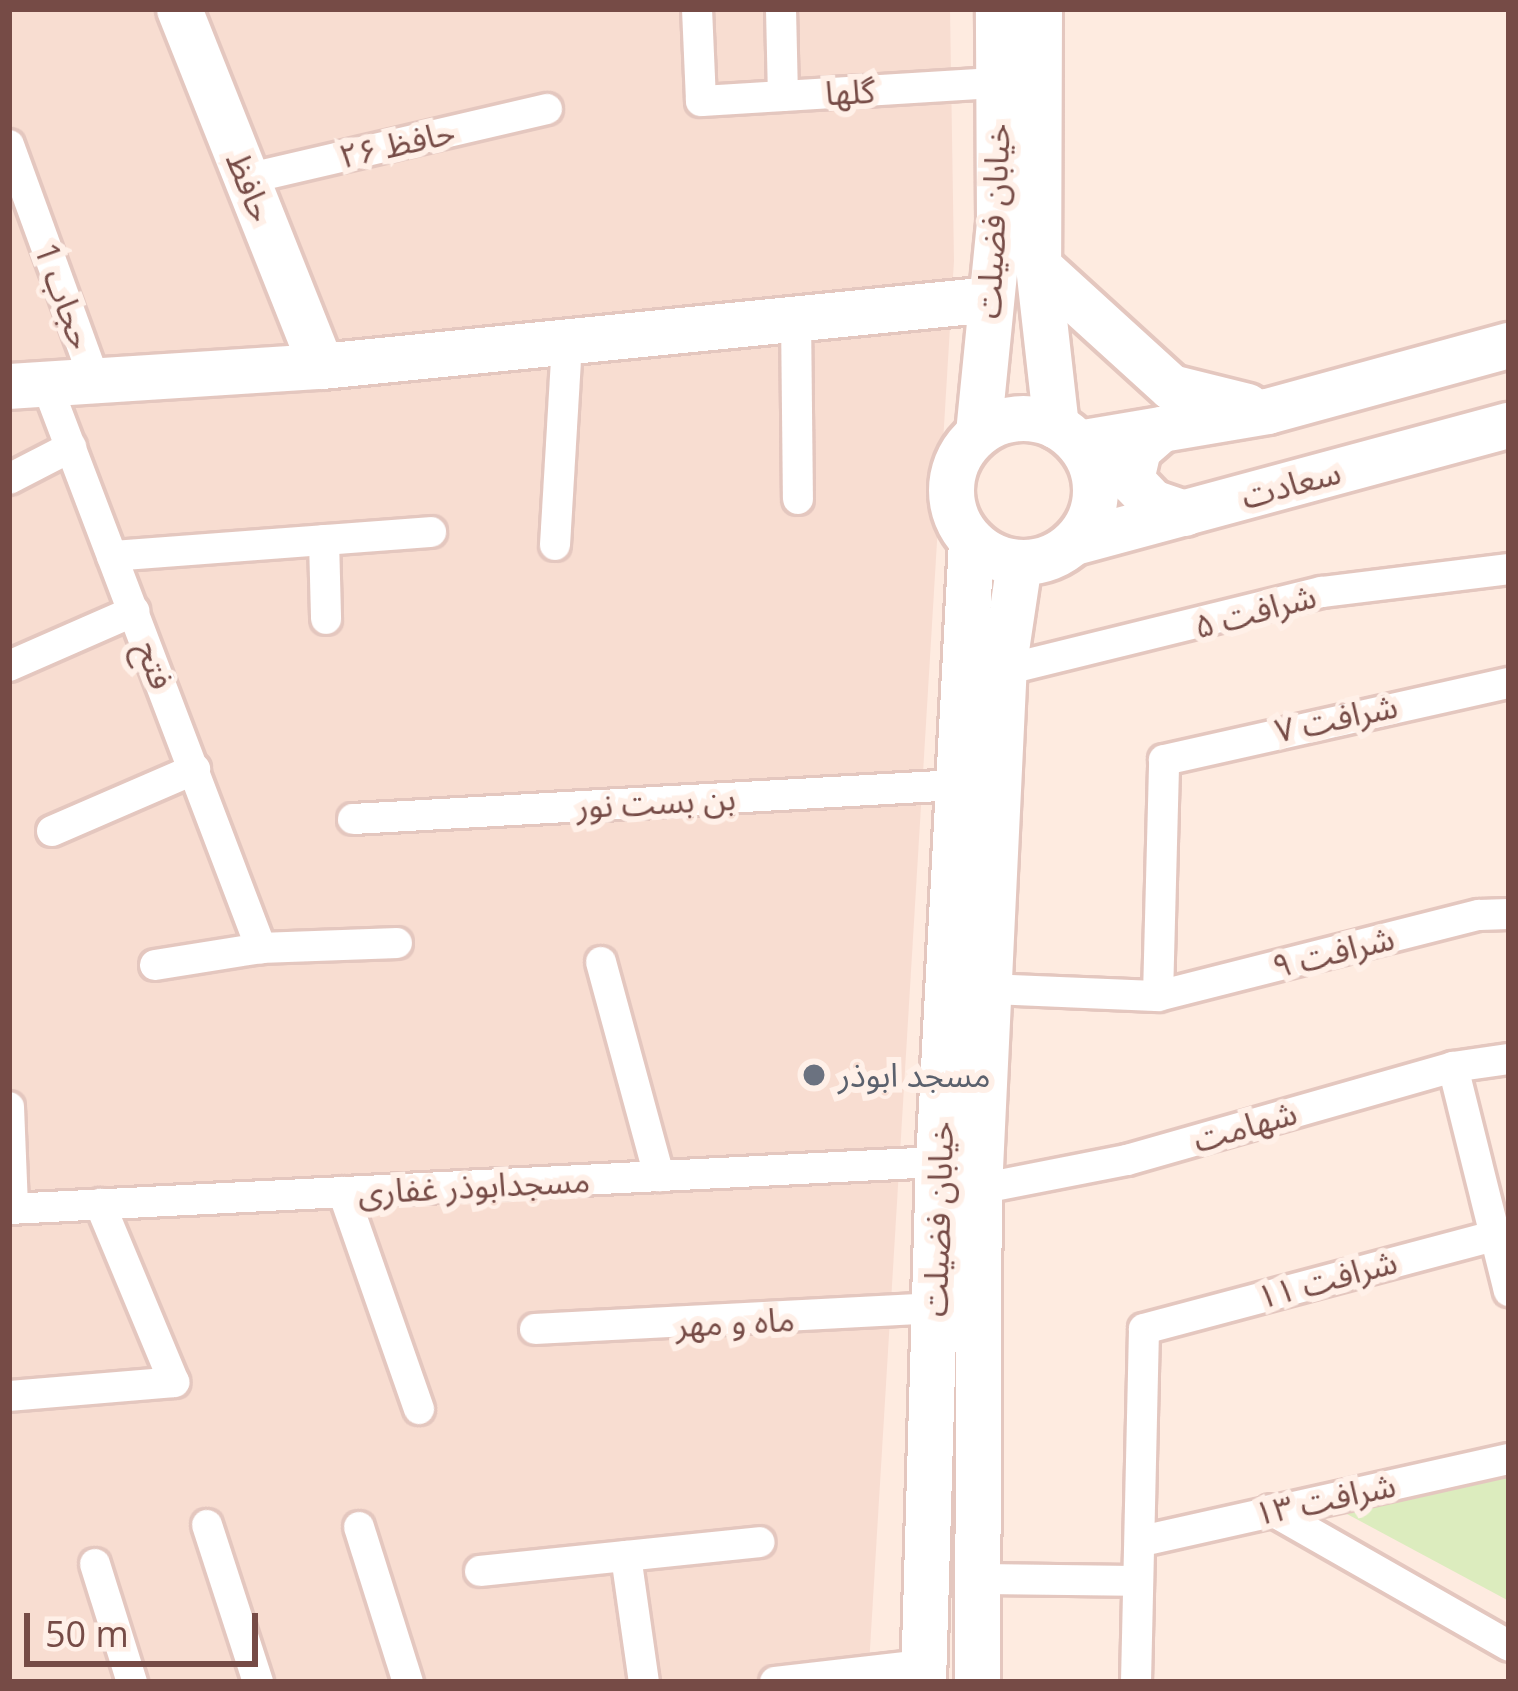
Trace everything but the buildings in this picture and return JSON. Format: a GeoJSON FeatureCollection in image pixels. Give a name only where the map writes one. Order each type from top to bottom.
{"type":"FeatureCollection","features":[{"type":"Feature","properties":{"kind":"main road","name":"حافظ"},"geometry":{"type":"LineString","coordinates":[[178,9],[321,366]]}},
{"type":"Feature","properties":{"kind":"main road","name":"خیابان فضیلت"},"geometry":{"type":"LineString","coordinates":[[978,433],[991,299],[998,9]]}},
{"type":"Feature","properties":{"kind":"main road","name":"خیابان فضیلت"},"geometry":{"type":"LineString","coordinates":[[1040,9],[1038,266],[1067,435]]}},
{"type":"Feature","properties":{"kind":"main road"},"geometry":{"type":"LineString","coordinates":[[1038,266],[1171,387],[1267,411]]}},
{"type":"Feature","properties":{"kind":"main road"},"geometry":{"type":"LineString","coordinates":[[28,385],[321,366],[991,299]]}},
{"type":"Feature","properties":{"kind":"main road"},"geometry":{"type":"LineString","coordinates":[[1067,435],[1095,483],[1094,505],[1074,542],[1048,558],[1018,563],[970,541],[958,524],[950,482],[978,433],[1022,417],[1067,435],[1161,429],[1267,411],[1503,346]]}},
{"type":"Feature","properties":{"kind":"main road","name":"سعادت"},"geometry":{"type":"LineString","coordinates":[[1074,542],[1509,425]]}},
{"type":"Feature","properties":{"kind":"main road"},"geometry":{"type":"LineString","coordinates":[[1161,429],[1138,449],[1131,480],[1152,502],[1184,513]]}},
{"type":"Feature","properties":{"kind":"main road","name":"خیابان فضیلت"},"geometry":{"type":"LineString","coordinates":[[923,1673],[938,1162],[970,541]]}},
{"type":"Feature","properties":{"kind":"main road","name":"خیابان فضیلت"},"geometry":{"type":"LineString","coordinates":[[977,1682],[979,1189],[1004,670],[1018,563]]}},
{"type":"Feature","properties":{"kind":"street","name":"گلها"},"geometry":{"type":"LineString","coordinates":[[697,9],[701,101],[999,83]]}},
{"type":"Feature","properties":{"kind":"street"},"geometry":{"type":"LineString","coordinates":[[781,9],[783,96]]}},
{"type":"Feature","properties":{"kind":"street","name":"حافظ ۲۶"},"geometry":{"type":"LineString","coordinates":[[246,178],[547,109]]}},
{"type":"Feature","properties":{"kind":"street","name":"حجاب 1"},"geometry":{"type":"LineString","coordinates":[[9,146],[94,378]]}},
{"type":"Feature","properties":{"kind":"street"},"geometry":{"type":"LineString","coordinates":[[796,315],[798,500]]}},
{"type":"Feature","properties":{"kind":"street"},"geometry":{"type":"LineString","coordinates":[[555,545],[567,342]]}},
{"type":"Feature","properties":{"kind":"street","name":"فتح"},"geometry":{"type":"LineString","coordinates":[[28,385],[71,448],[261,948]]}},
{"type":"Feature","properties":{"kind":"street"},"geometry":{"type":"LineString","coordinates":[[9,479],[71,448]]}},
{"type":"Feature","properties":{"kind":"street"},"geometry":{"type":"LineString","coordinates":[[112,556],[430,532]]}},
{"type":"Feature","properties":{"kind":"street"},"geometry":{"type":"LineString","coordinates":[[324,540],[326,619]]}},
{"type":"Feature","properties":{"kind":"street","name":"شرافت ۵"},"geometry":{"type":"LineString","coordinates":[[1004,670],[1322,592],[1509,569]]}},
{"type":"Feature","properties":{"kind":"street"},"geometry":{"type":"LineString","coordinates":[[9,665],[134,610]]}},
{"type":"Feature","properties":{"kind":"street","name":"شرافت ۷"},"geometry":{"type":"LineString","coordinates":[[1158,996],[1164,760],[1509,683]]}},
{"type":"Feature","properties":{"kind":"street"},"geometry":{"type":"LineString","coordinates":[[52,831],[195,769]]}},
{"type":"Feature","properties":{"kind":"street","name":"بن بست نور"},"geometry":{"type":"LineString","coordinates":[[353,818],[958,785]]}},
{"type":"Feature","properties":{"kind":"street","name":"شرافت ۹"},"geometry":{"type":"LineString","coordinates":[[990,989],[1158,996],[1479,915],[1509,914]]}},
{"type":"Feature","properties":{"kind":"street"},"geometry":{"type":"LineString","coordinates":[[155,964],[261,948],[397,943]]}},
{"type":"Feature","properties":{"kind":"street"},"geometry":{"type":"LineString","coordinates":[[602,962],[659,1176]]}},
{"type":"Feature","properties":{"kind":"street","name":"شهامت"},"geometry":{"type":"LineString","coordinates":[[979,1189],[1127,1160],[1453,1067],[1509,1059]]}},
{"type":"Feature","properties":{"kind":"street"},"geometry":{"type":"LineString","coordinates":[[1453,1067],[1503,1233],[1509,1292]]}},
{"type":"Feature","properties":{"kind":"street"},"geometry":{"type":"LineString","coordinates":[[9,1107],[11,1209]]}},
{"type":"Feature","properties":{"kind":"street","name":"مسجدابوذر غفاری"},"geometry":{"type":"LineString","coordinates":[[11,1209],[938,1162]]}},
{"type":"Feature","properties":{"kind":"street"},"geometry":{"type":"LineString","coordinates":[[343,1192],[419,1409]]}},
{"type":"Feature","properties":{"kind":"street"},"geometry":{"type":"LineString","coordinates":[[9,1396],[175,1382],[100,1204]]}},
{"type":"Feature","properties":{"kind":"street","name":"شرافت ۱۱"},"geometry":{"type":"LineString","coordinates":[[1142,1541],[1144,1329],[1503,1233]]}},
{"type":"Feature","properties":{"kind":"street","name":"ماه و مهر"},"geometry":{"type":"LineString","coordinates":[[535,1329],[936,1308]]}},
{"type":"Feature","properties":{"kind":"street","name":"شرافت ۱۳"},"geometry":{"type":"LineString","coordinates":[[1142,1541],[1509,1460]]}},
{"type":"Feature","properties":{"kind":"street"},"geometry":{"type":"LineString","coordinates":[[1271,1510],[1509,1646]]}},
{"type":"Feature","properties":{"kind":"street"},"geometry":{"type":"LineString","coordinates":[[207,1525],[258,1682]]}},
{"type":"Feature","properties":{"kind":"street"},"geometry":{"type":"LineString","coordinates":[[359,1527],[408,1682]]}},
{"type":"Feature","properties":{"kind":"street"},"geometry":{"type":"LineString","coordinates":[[1136,1682],[1142,1541]]}},
{"type":"Feature","properties":{"kind":"street"},"geometry":{"type":"LineString","coordinates":[[480,1570],[760,1542]]}},
{"type":"Feature","properties":{"kind":"street"},"geometry":{"type":"LineString","coordinates":[[626,1556],[644,1682]]}},
{"type":"Feature","properties":{"kind":"street"},"geometry":{"type":"LineString","coordinates":[[95,1564],[132,1682]]}},
{"type":"Feature","properties":{"kind":"street"},"geometry":{"type":"LineString","coordinates":[[978,1579],[1137,1581]]}},
{"type":"Feature","properties":{"kind":"street"},"geometry":{"type":"LineString","coordinates":[[775,1682],[923,1673]]}},
{"type":"Feature","properties":{"kind":"shaded area"},"geometry":{"type":"Polygon","coordinates":[[[9,9],[950,9],[954,261],[868,1682],[9,1682],[9,9]]]}},
{"type":"Feature","properties":{"kind":"green space"},"geometry":{"type":"Polygon","coordinates":[[[1509,1469],[1509,1601],[1347,1514],[1509,1469]]]}},
{"type":"Feature","properties":{"kind":"place","name":"مسجد ابوذر"},"geometry":{"type":"Point","coordinates":[814,1075]}}]}
